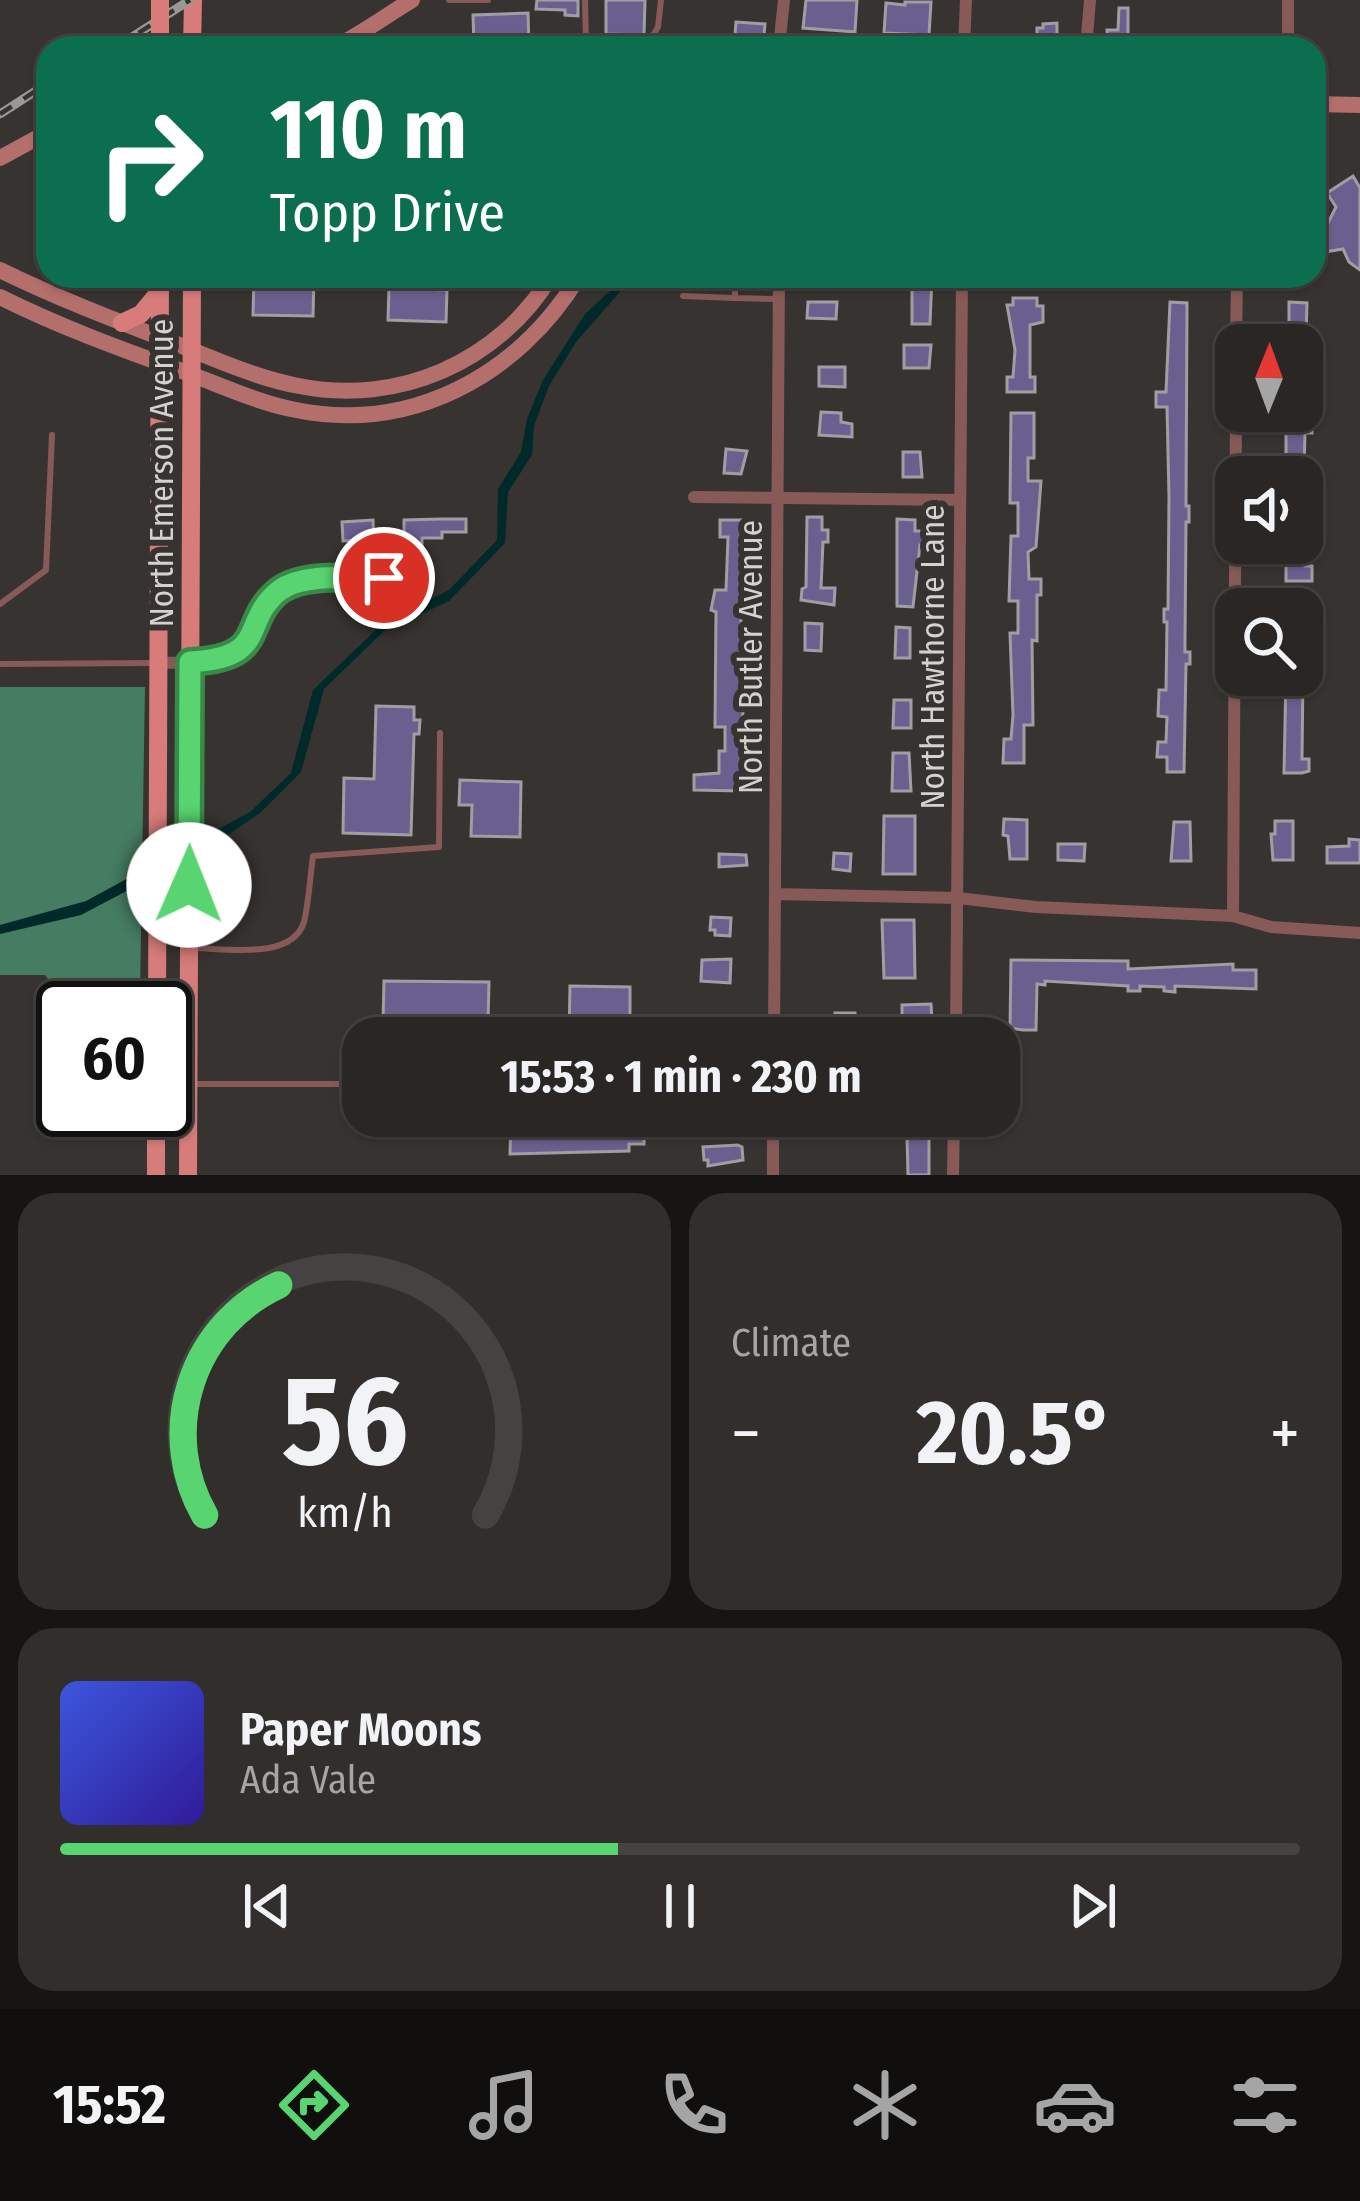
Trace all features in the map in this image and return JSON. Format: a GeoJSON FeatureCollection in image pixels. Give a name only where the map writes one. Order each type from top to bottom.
{"type":"FeatureCollection","features":[{"type":"Feature","properties":{"kind":"main road"},"geometry":{"type":"LineString","coordinates":[[160,0],[160,36]]}},
{"type":"Feature","properties":{"kind":"main road"},"geometry":{"type":"LineString","coordinates":[[192,36],[193,0]]}},
{"type":"Feature","properties":{"kind":"main road"},"geometry":{"type":"LineString","coordinates":[[369,36],[371,24],[412,0]]}},
{"type":"Feature","properties":{"kind":"main road"},"geometry":{"type":"LineString","coordinates":[[1326,104],[1360,105]]}},
{"type":"Feature","properties":{"kind":"main road"},"geometry":{"type":"LineString","coordinates":[[0,158],[36,138]]}},
{"type":"Feature","properties":{"kind":"main road"},"geometry":{"type":"LineString","coordinates":[[0,270],[36,286]]}},
{"type":"Feature","properties":{"kind":"main road"},"geometry":{"type":"LineString","coordinates":[[41,288],[192,350],[293,385],[334,391],[393,387],[445,370],[489,345],[523,315],[542,288]]}},
{"type":"Feature","properties":{"kind":"main road"},"geometry":{"type":"LineString","coordinates":[[122,323],[141,314],[157,288]]}},
{"type":"Feature","properties":{"kind":"main road","name":"North Emerson Avenue"},"geometry":{"type":"LineString","coordinates":[[157,981],[160,288]]}},
{"type":"Feature","properties":{"kind":"main road","name":"North Emerson Avenue"},"geometry":{"type":"LineString","coordinates":[[189,981],[192,288]]}},
{"type":"Feature","properties":{"kind":"main road"},"geometry":{"type":"LineString","coordinates":[[0,297],[159,363],[302,412],[355,415],[417,406],[503,364],[539,332],[570,288]]}},
{"type":"Feature","properties":{"kind":"main road"},"geometry":{"type":"LineString","coordinates":[[156,1137],[156,1175]]}},
{"type":"Feature","properties":{"kind":"main road","name":"North Emerson Avenue"},"geometry":{"type":"LineString","coordinates":[[188,1137],[188,1175]]}},
{"type":"Feature","properties":{"kind":"street"},"geometry":{"type":"LineString","coordinates":[[780,36],[784,0]]}},
{"type":"Feature","properties":{"kind":"street"},"geometry":{"type":"LineString","coordinates":[[964,36],[966,0]]}},
{"type":"Feature","properties":{"kind":"street"},"geometry":{"type":"LineString","coordinates":[[1087,36],[1090,0]]}},
{"type":"Feature","properties":{"kind":"street"},"geometry":{"type":"LineString","coordinates":[[1288,0],[1288,36]]}},
{"type":"Feature","properties":{"kind":"street","name":"North Butler Avenue"},"geometry":{"type":"LineString","coordinates":[[774,1017],[779,288]]}},
{"type":"Feature","properties":{"kind":"street","name":"North Hawthorne Lane"},"geometry":{"type":"LineString","coordinates":[[956,1017],[962,288]]}},
{"type":"Feature","properties":{"kind":"street"},"geometry":{"type":"LineString","coordinates":[[1237,288],[1237,324]]}},
{"type":"Feature","properties":{"kind":"street"},"geometry":{"type":"LineString","coordinates":[[1233,916],[1236,432]]}},
{"type":"Feature","properties":{"kind":"street"},"geometry":{"type":"LineString","coordinates":[[694,497],[960,500]]}},
{"type":"Feature","properties":{"kind":"street"},"geometry":{"type":"LineString","coordinates":[[158,663],[216,661],[236,653],[273,598],[292,584],[384,578]]}},
{"type":"Feature","properties":{"kind":"street"},"geometry":{"type":"LineString","coordinates":[[775,894],[958,898],[1036,908],[1233,916],[1271,927],[1360,933]]}},
{"type":"Feature","properties":{"kind":"street"},"geometry":{"type":"LineString","coordinates":[[773,1137],[773,1175]]}},
{"type":"Feature","properties":{"kind":"street"},"geometry":{"type":"LineString","coordinates":[[953,1175],[954,1137]]}},
{"type":"Feature","properties":{"kind":"lane"},"geometry":{"type":"LineString","coordinates":[[449,0],[488,0]]}},
{"type":"Feature","properties":{"kind":"lane"},"geometry":{"type":"LineString","coordinates":[[585,0],[586,36]]}},
{"type":"Feature","properties":{"kind":"lane"},"geometry":{"type":"LineString","coordinates":[[653,36],[661,0]]}},
{"type":"Feature","properties":{"kind":"lane"},"geometry":{"type":"LineString","coordinates":[[735,288],[735,298]]}},
{"type":"Feature","properties":{"kind":"lane"},"geometry":{"type":"LineString","coordinates":[[683,296],[779,300]]}},
{"type":"Feature","properties":{"kind":"lane"},"geometry":{"type":"LineString","coordinates":[[0,604],[46,570],[52,435]]}},
{"type":"Feature","properties":{"kind":"lane"},"geometry":{"type":"LineString","coordinates":[[0,664],[158,663]]}},
{"type":"Feature","properties":{"kind":"lane"},"geometry":{"type":"LineString","coordinates":[[189,948],[268,948],[289,942],[303,926],[313,856],[439,847],[440,733]]}},
{"type":"Feature","properties":{"kind":"lane"},"geometry":{"type":"LineString","coordinates":[[192,1084],[342,1084]]}},
{"type":"Feature","properties":{"kind":"green space"},"geometry":{"type":"Polygon","coordinates":[[[0,687],[145,687],[140,981],[50,981],[45,975],[0,975],[0,687]]]}},
{"type":"Feature","properties":{"kind":"water"},"geometry":{"type":"Polygon","coordinates":[[[622,288],[576,342],[549,386],[534,426],[532,455],[508,492],[505,543],[449,601],[384,631],[324,689],[301,772],[260,813],[210,847],[81,915],[0,934],[0,925],[86,901],[250,812],[291,773],[313,690],[383,623],[449,590],[497,540],[498,489],[521,452],[527,419],[543,380],[585,314],[611,290],[622,288]]]}},
{"type":"Feature","properties":{"kind":"building"},"geometry":{"type":"Polygon","coordinates":[[[537,0],[578,0],[578,16],[565,15],[565,10],[536,9],[537,0]]]}},
{"type":"Feature","properties":{"kind":"building"},"geometry":{"type":"Polygon","coordinates":[[[606,0],[645,0],[644,35],[606,34],[606,0]]]}},
{"type":"Feature","properties":{"kind":"building"},"geometry":{"type":"Polygon","coordinates":[[[806,0],[857,0],[855,32],[803,28],[806,0]]]}},
{"type":"Feature","properties":{"kind":"building"},"geometry":{"type":"Polygon","coordinates":[[[931,2],[929,35],[884,33],[886,3],[931,2]]]}},
{"type":"Feature","properties":{"kind":"building"},"geometry":{"type":"Polygon","coordinates":[[[1119,8],[1128,8],[1128,36],[1107,36],[1107,30],[1118,30],[1119,8]]]}},
{"type":"Feature","properties":{"kind":"building"},"geometry":{"type":"Polygon","coordinates":[[[528,13],[529,36],[474,36],[473,15],[528,13]]]}},
{"type":"Feature","properties":{"kind":"building"},"geometry":{"type":"Polygon","coordinates":[[[736,22],[765,24],[764,36],[735,36],[736,22]]]}},
{"type":"Feature","properties":{"kind":"building"},"geometry":{"type":"Polygon","coordinates":[[[1057,23],[1057,36],[1037,36],[1043,24],[1057,23]]]}},
{"type":"Feature","properties":{"kind":"building"},"geometry":{"type":"Polygon","coordinates":[[[1353,176],[1360,188],[1360,270],[1343,249],[1326,252],[1326,227],[1336,207],[1327,193],[1353,176]]]}},
{"type":"Feature","properties":{"kind":"building"},"geometry":{"type":"Polygon","coordinates":[[[254,288],[314,288],[313,316],[253,315],[254,288]]]}},
{"type":"Feature","properties":{"kind":"building"},"geometry":{"type":"Polygon","coordinates":[[[389,288],[447,290],[446,322],[388,320],[389,288]]]}},
{"type":"Feature","properties":{"kind":"building"},"geometry":{"type":"Polygon","coordinates":[[[912,288],[932,288],[930,324],[912,324],[912,288]]]}},
{"type":"Feature","properties":{"kind":"building"},"geometry":{"type":"Polygon","coordinates":[[[1013,298],[1037,298],[1037,306],[1043,306],[1043,322],[1030,325],[1030,377],[1035,377],[1035,392],[1007,392],[1015,350],[1007,305],[1013,305],[1013,298]]]}},
{"type":"Feature","properties":{"kind":"building"},"geometry":{"type":"Polygon","coordinates":[[[808,302],[837,302],[836,319],[807,318],[808,302]]]}},
{"type":"Feature","properties":{"kind":"building"},"geometry":{"type":"Polygon","coordinates":[[[1170,302],[1187,303],[1185,652],[1190,652],[1190,664],[1186,664],[1184,772],[1167,772],[1167,757],[1157,757],[1158,742],[1166,742],[1167,717],[1158,716],[1159,690],[1166,690],[1169,497],[1167,407],[1156,407],[1156,392],[1166,392],[1170,302]]]}},
{"type":"Feature","properties":{"kind":"building"},"geometry":{"type":"Polygon","coordinates":[[[1289,302],[1307,303],[1306,324],[1289,324],[1289,302]]]}},
{"type":"Feature","properties":{"kind":"building"},"geometry":{"type":"Polygon","coordinates":[[[904,345],[931,345],[929,368],[904,368],[904,345]]]}},
{"type":"Feature","properties":{"kind":"building"},"geometry":{"type":"Polygon","coordinates":[[[819,367],[845,367],[845,387],[819,386],[819,367]]]}},
{"type":"Feature","properties":{"kind":"building"},"geometry":{"type":"Polygon","coordinates":[[[821,412],[841,413],[841,422],[852,424],[852,437],[819,435],[821,412]]]}},
{"type":"Feature","properties":{"kind":"building"},"geometry":{"type":"Polygon","coordinates":[[[1011,413],[1034,413],[1034,458],[1028,458],[1028,481],[1041,481],[1036,547],[1028,552],[1029,579],[1041,579],[1041,595],[1037,595],[1037,641],[1032,640],[1033,725],[1024,725],[1024,763],[1003,763],[1004,739],[1011,739],[1013,715],[1010,633],[1018,633],[1018,601],[1009,601],[1011,536],[1018,536],[1018,503],[1010,503],[1011,413]]]}},
{"type":"Feature","properties":{"kind":"building"},"geometry":{"type":"Polygon","coordinates":[[[1286,432],[1312,432],[1305,433],[1304,456],[1286,456],[1286,432]]]}},
{"type":"Feature","properties":{"kind":"building"},"geometry":{"type":"Polygon","coordinates":[[[726,449],[747,451],[741,474],[724,473],[726,449]]]}},
{"type":"Feature","properties":{"kind":"building"},"geometry":{"type":"Polygon","coordinates":[[[903,452],[920,452],[922,477],[903,477],[903,452]]]}},
{"type":"Feature","properties":{"kind":"building"},"geometry":{"type":"Polygon","coordinates":[[[807,517],[822,517],[822,530],[828,530],[821,588],[835,588],[834,605],[801,600],[806,587],[807,517]]]}},
{"type":"Feature","properties":{"kind":"building"},"geometry":{"type":"Polygon","coordinates":[[[466,519],[466,532],[442,532],[442,538],[422,538],[422,545],[404,545],[404,520],[466,519]]]}},
{"type":"Feature","properties":{"kind":"building"},"geometry":{"type":"Polygon","coordinates":[[[897,519],[915,520],[915,531],[928,531],[928,545],[920,545],[913,607],[897,606],[897,519]]]}},
{"type":"Feature","properties":{"kind":"building"},"geometry":{"type":"Polygon","coordinates":[[[373,520],[374,540],[343,541],[342,522],[373,520]]]}},
{"type":"Feature","properties":{"kind":"building"},"geometry":{"type":"Polygon","coordinates":[[[720,520],[743,520],[748,527],[747,610],[741,610],[741,773],[747,775],[747,790],[741,791],[694,790],[694,775],[719,773],[719,751],[725,751],[725,727],[715,727],[716,612],[711,610],[715,590],[726,590],[728,537],[720,537],[720,520]]]}},
{"type":"Feature","properties":{"kind":"building"},"geometry":{"type":"Polygon","coordinates":[[[1286,564],[1312,566],[1312,581],[1286,581],[1286,564]]]}},
{"type":"Feature","properties":{"kind":"building"},"geometry":{"type":"Polygon","coordinates":[[[805,623],[822,624],[821,651],[805,650],[805,623]]]}},
{"type":"Feature","properties":{"kind":"building"},"geometry":{"type":"Polygon","coordinates":[[[896,627],[910,628],[910,658],[895,658],[896,627]]]}},
{"type":"Feature","properties":{"kind":"building"},"geometry":{"type":"Polygon","coordinates":[[[1286,696],[1303,696],[1302,759],[1309,759],[1309,771],[1284,773],[1286,696]]]}},
{"type":"Feature","properties":{"kind":"building"},"geometry":{"type":"Polygon","coordinates":[[[894,700],[911,700],[911,728],[893,728],[894,700]]]}},
{"type":"Feature","properties":{"kind":"building"},"geometry":{"type":"Polygon","coordinates":[[[376,706],[414,707],[414,720],[420,720],[419,734],[414,734],[411,835],[343,833],[344,778],[374,779],[376,706]]]}},
{"type":"Feature","properties":{"kind":"building"},"geometry":{"type":"Polygon","coordinates":[[[893,753],[909,753],[911,791],[892,791],[893,753]]]}},
{"type":"Feature","properties":{"kind":"building"},"geometry":{"type":"Polygon","coordinates":[[[460,780],[521,782],[520,837],[471,836],[472,805],[459,805],[460,780]]]}},
{"type":"Feature","properties":{"kind":"building"},"geometry":{"type":"Polygon","coordinates":[[[884,816],[915,816],[915,874],[883,874],[884,816]]]}},
{"type":"Feature","properties":{"kind":"building"},"geometry":{"type":"Polygon","coordinates":[[[1004,819],[1027,820],[1027,859],[1010,859],[1004,819]]]}},
{"type":"Feature","properties":{"kind":"building"},"geometry":{"type":"Polygon","coordinates":[[[1275,821],[1293,821],[1293,860],[1273,860],[1275,821]]]}},
{"type":"Feature","properties":{"kind":"building"},"geometry":{"type":"Polygon","coordinates":[[[1174,822],[1190,822],[1191,861],[1171,861],[1174,822]]]}},
{"type":"Feature","properties":{"kind":"building"},"geometry":{"type":"Polygon","coordinates":[[[1349,839],[1360,840],[1360,863],[1327,863],[1327,847],[1349,846],[1349,839]]]}},
{"type":"Feature","properties":{"kind":"building"},"geometry":{"type":"Polygon","coordinates":[[[1058,844],[1085,844],[1084,861],[1058,860],[1058,844]]]}},
{"type":"Feature","properties":{"kind":"building"},"geometry":{"type":"Polygon","coordinates":[[[834,853],[851,854],[850,871],[833,869],[834,853]]]}},
{"type":"Feature","properties":{"kind":"building"},"geometry":{"type":"Polygon","coordinates":[[[719,854],[746,855],[747,865],[719,867],[719,854]]]}},
{"type":"Feature","properties":{"kind":"building"},"geometry":{"type":"Polygon","coordinates":[[[711,917],[731,918],[730,936],[710,930],[711,917]]]}},
{"type":"Feature","properties":{"kind":"building"},"geometry":{"type":"Polygon","coordinates":[[[882,920],[914,920],[915,978],[884,978],[882,920]]]}},
{"type":"Feature","properties":{"kind":"building"},"geometry":{"type":"Polygon","coordinates":[[[731,959],[730,983],[701,981],[702,960],[731,959]]]}},
{"type":"Feature","properties":{"kind":"building"},"geometry":{"type":"Polygon","coordinates":[[[1011,960],[1128,961],[1128,969],[1233,964],[1233,970],[1256,970],[1256,989],[1175,986],[1175,992],[1140,986],[1140,991],[1128,991],[1128,986],[1045,981],[1045,985],[1037,984],[1036,1030],[1020,1030],[1020,1017],[1010,1017],[1011,960]]]}},
{"type":"Feature","properties":{"kind":"building"},"geometry":{"type":"Polygon","coordinates":[[[384,981],[489,982],[488,1017],[383,1017],[384,981]]]}},
{"type":"Feature","properties":{"kind":"building"},"geometry":{"type":"Polygon","coordinates":[[[570,986],[630,987],[630,1017],[569,1017],[570,986]]]}},
{"type":"Feature","properties":{"kind":"building"},"geometry":{"type":"Polygon","coordinates":[[[931,1004],[932,1017],[902,1017],[902,1005],[931,1004]]]}},
{"type":"Feature","properties":{"kind":"building"},"geometry":{"type":"Polygon","coordinates":[[[510,1137],[644,1137],[644,1144],[629,1144],[629,1151],[510,1154],[510,1137]]]}},
{"type":"Feature","properties":{"kind":"building"},"geometry":{"type":"Polygon","coordinates":[[[907,1137],[929,1137],[929,1175],[908,1175],[907,1137]]]}},
{"type":"Feature","properties":{"kind":"building"},"geometry":{"type":"Polygon","coordinates":[[[738,1145],[743,1160],[708,1166],[704,1160],[703,1147],[738,1145]]]}},
{"type":"Feature","properties":{"kind":"railway"},"geometry":{"type":"LineString","coordinates":[[134,36],[190,0]]}},
{"type":"Feature","properties":{"kind":"railway"},"geometry":{"type":"LineString","coordinates":[[0,114],[36,91]]}},
{"type":"Feature","properties":{"kind":"route"},"geometry":{"type":"LineString","coordinates":[[189,885],[190,662],[216,661],[236,653],[273,598],[292,584],[384,578]]}}]}
